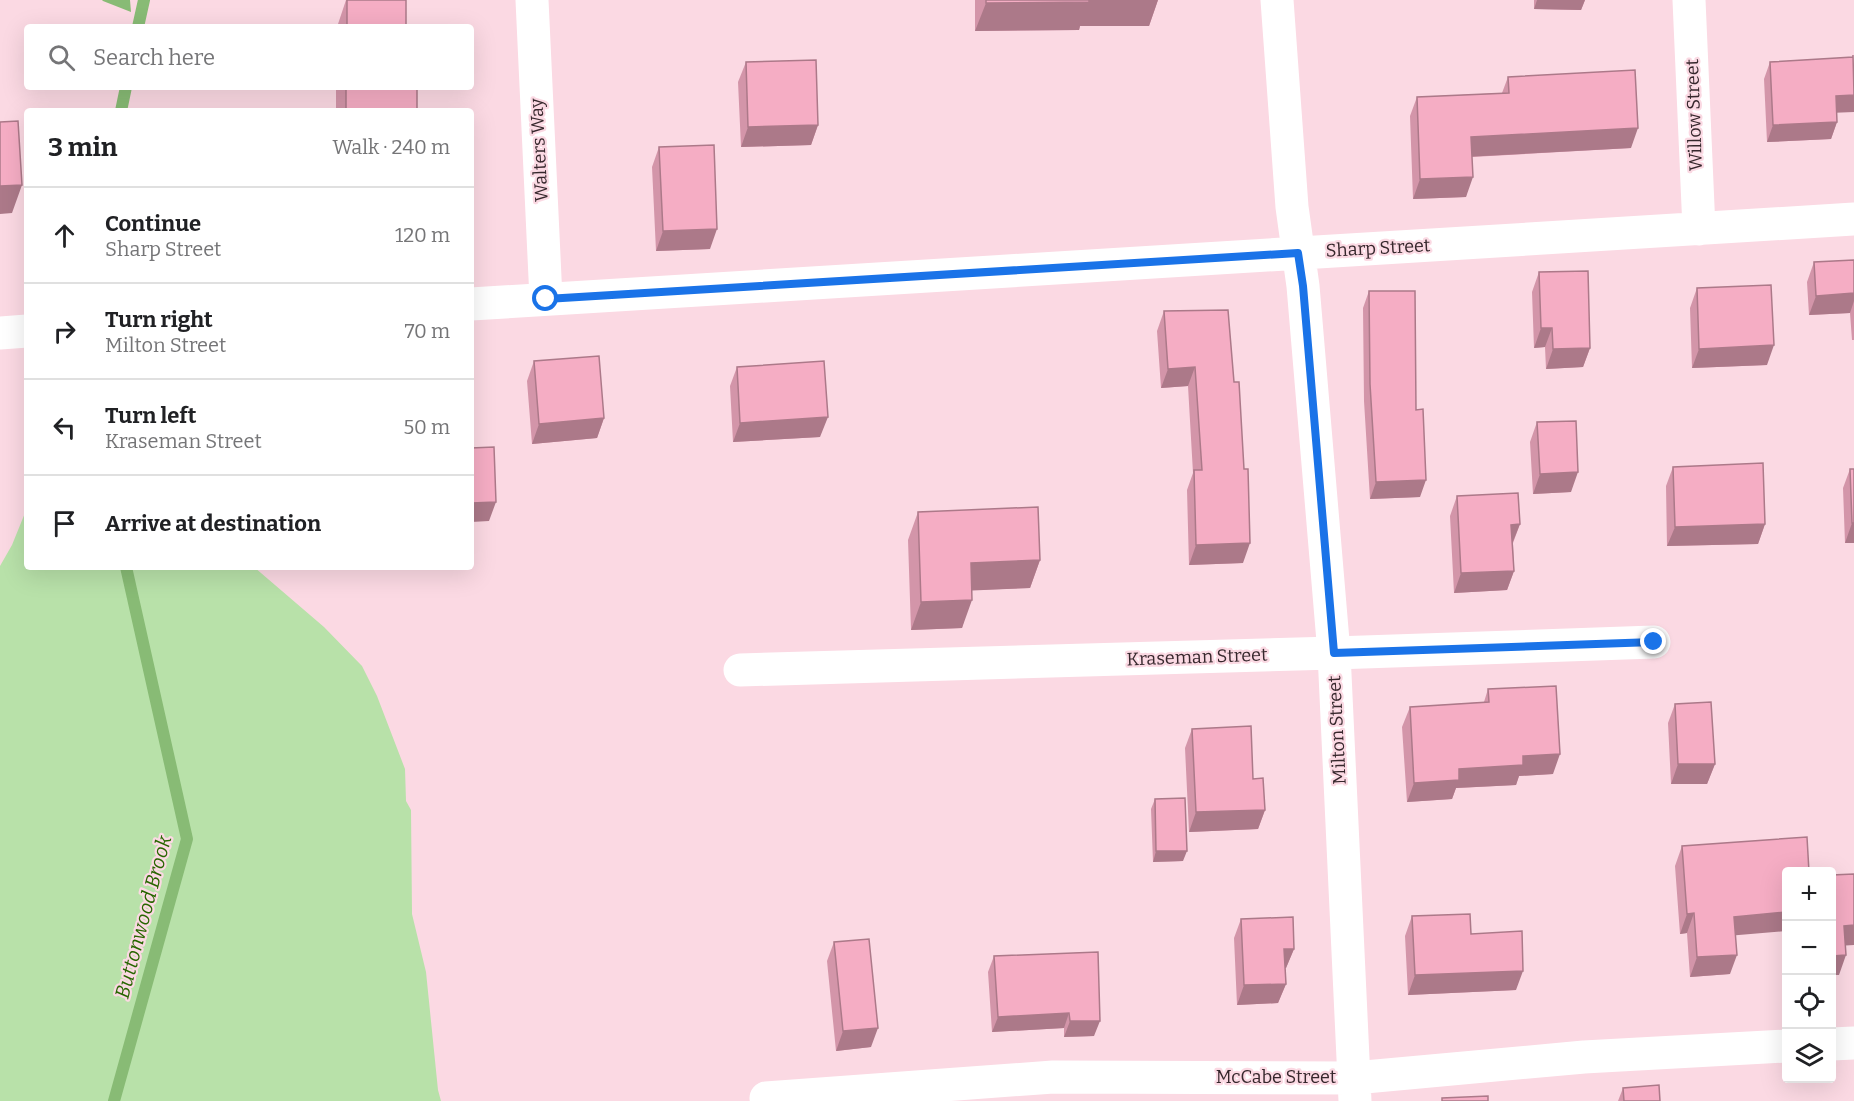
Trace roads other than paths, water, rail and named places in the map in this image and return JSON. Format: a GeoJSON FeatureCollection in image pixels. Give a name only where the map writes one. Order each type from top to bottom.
{"type":"FeatureCollection","features":[{"type":"Feature","properties":{"kind":"street","name":"Walters Way"},"geometry":{"type":"LineString","coordinates":[[532,0],[546,299]]}},
{"type":"Feature","properties":{"kind":"street","name":"Milton Street"},"geometry":{"type":"LineString","coordinates":[[1277,0],[1292,207],[1303,286],[1334,653],[1355,1089]]}},
{"type":"Feature","properties":{"kind":"street","name":"Willow Street"},"geometry":{"type":"LineString","coordinates":[[1689,0],[1699,229]]}},
{"type":"Feature","properties":{"kind":"street","name":"Sharp Street"},"geometry":{"type":"LineString","coordinates":[[474,304],[1854,219]]}},
{"type":"Feature","properties":{"kind":"street"},"geometry":{"type":"LineString","coordinates":[[0,333],[24,331]]}},
{"type":"Feature","properties":{"kind":"street","name":"Kraseman Street"},"geometry":{"type":"LineString","coordinates":[[740,670],[1654,642]]}},
{"type":"Feature","properties":{"kind":"street"},"geometry":{"type":"LineString","coordinates":[[1836,1044],[1854,1043]]}},
{"type":"Feature","properties":{"kind":"street","name":"McCabe Street"},"geometry":{"type":"LineString","coordinates":[[766,1098],[1053,1077],[1355,1089],[1584,1057],[1782,1046]]}},
{"type":"Feature","properties":{"kind":"waterway","name":"Buttonwood Brook"},"geometry":{"type":"LineString","coordinates":[[139,24],[144,0]]}},
{"type":"Feature","properties":{"kind":"waterway","name":"Buttonwood Brook"},"geometry":{"type":"LineString","coordinates":[[122,108],[125,90]]}},
{"type":"Feature","properties":{"kind":"waterway","name":"Buttonwood Brook"},"geometry":{"type":"LineString","coordinates":[[114,1101],[187,839],[127,570]]}}]}
